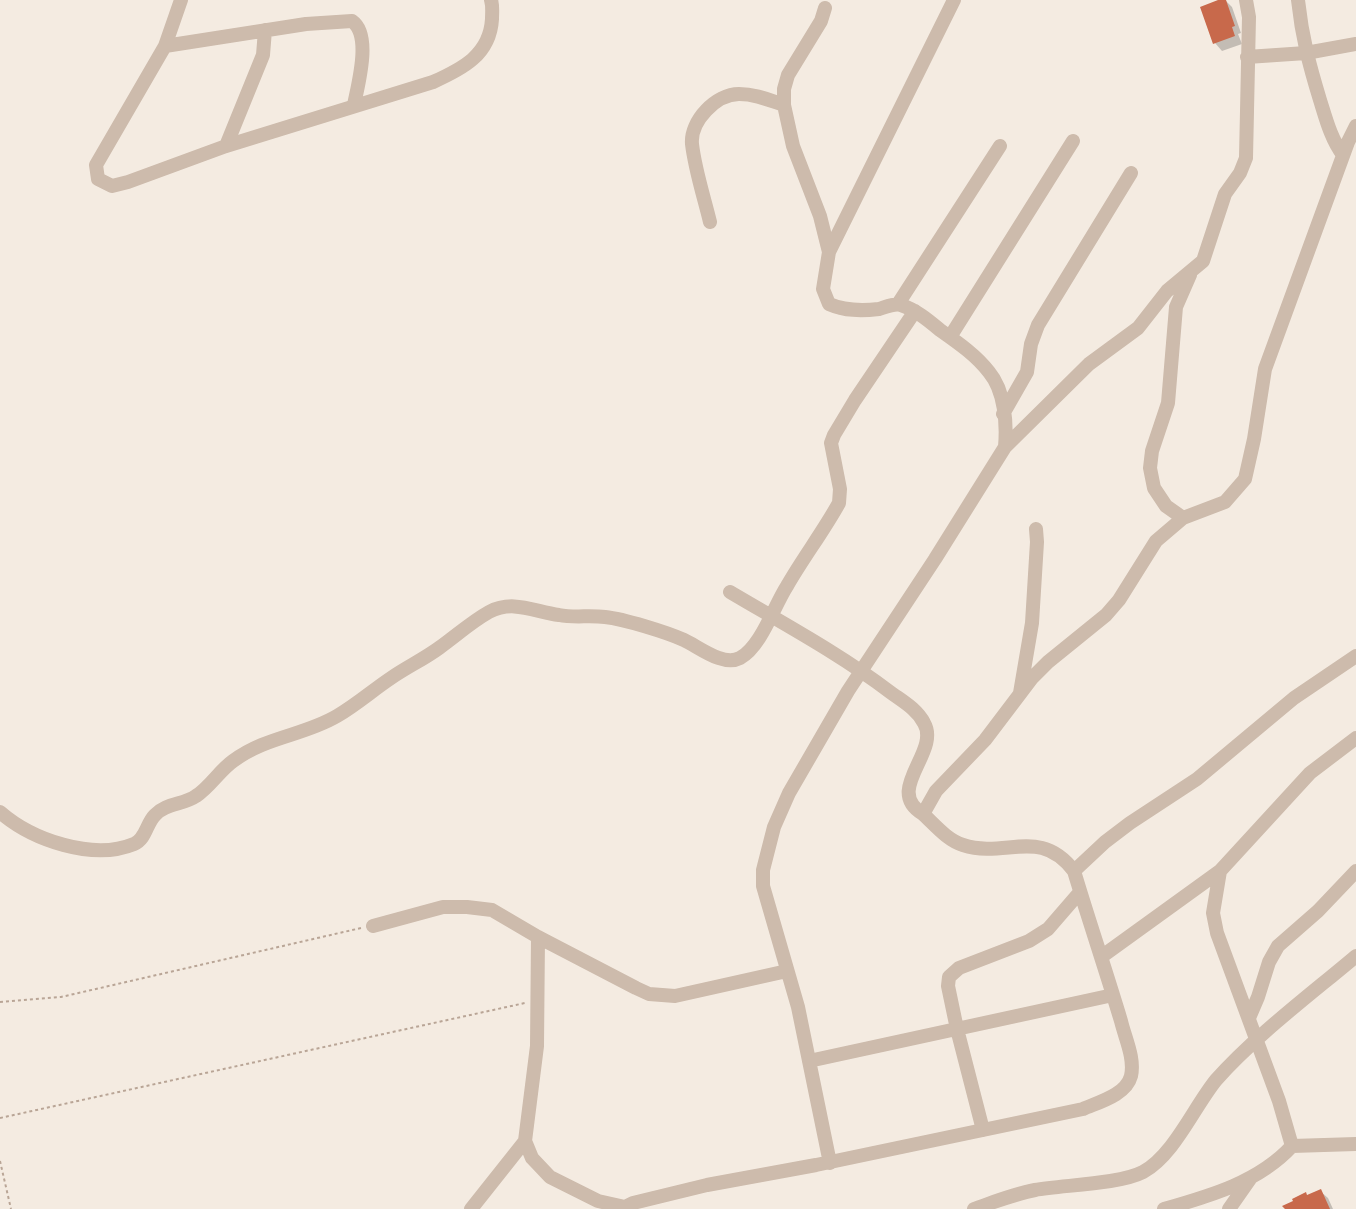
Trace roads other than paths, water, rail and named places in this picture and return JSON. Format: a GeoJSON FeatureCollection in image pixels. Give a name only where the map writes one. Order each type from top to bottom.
{"type":"FeatureCollection","features":[{"type":"Feature","properties":{"kind":"street"},"geometry":{"type":"LineString","coordinates":[[181,0],[165,46],[96,165],[98,179],[112,186],[226,146],[433,82],[473,61],[486,44],[492,29],[491,0]]}},
{"type":"Feature","properties":{"kind":"street"},"geometry":{"type":"LineString","coordinates":[[954,0],[829,252],[823,289],[829,304],[838,308],[854,311],[879,309],[898,304],[915,311],[950,337],[990,372],[1001,399],[1007,431],[1005,447]]}},
{"type":"Feature","properties":{"kind":"street"},"geometry":{"type":"LineString","coordinates":[[830,1162],[798,1007],[764,886],[763,870],[774,827],[789,793],[861,670],[935,559],[1005,447],[1089,364],[1138,328],[1158,301],[1203,261],[1225,194],[1246,158],[1248,17],[1246,0]]}},
{"type":"Feature","properties":{"kind":"street"},"geometry":{"type":"LineString","coordinates":[[1298,0],[1306,53],[1327,124],[1336,146],[1343,155]]}},
{"type":"Feature","properties":{"kind":"street"},"geometry":{"type":"LineString","coordinates":[[825,8],[821,21],[788,75],[784,90],[784,105],[793,146],[820,216],[829,252]]}},
{"type":"Feature","properties":{"kind":"street"},"geometry":{"type":"LineString","coordinates":[[165,46],[306,24],[352,21],[358,25],[363,50],[354,105]]}},
{"type":"Feature","properties":{"kind":"street"},"geometry":{"type":"LineString","coordinates":[[226,146],[263,55],[265,30]]}},
{"type":"Feature","properties":{"kind":"street"},"geometry":{"type":"LineString","coordinates":[[1247,57],[1306,53],[1356,44]]}},
{"type":"Feature","properties":{"kind":"street"},"geometry":{"type":"LineString","coordinates":[[710,222],[692,142],[694,126],[716,102],[736,94],[760,96],[784,105]]}},
{"type":"Feature","properties":{"kind":"street"},"geometry":{"type":"LineString","coordinates":[[923,814],[936,791],[985,740],[1020,693],[1048,662],[1106,615],[1119,600],[1156,541],[1183,518],[1225,502],[1245,479],[1265,369],[1343,155],[1356,126]]}},
{"type":"Feature","properties":{"kind":"street"},"geometry":{"type":"LineString","coordinates":[[950,337],[1073,141]]}},
{"type":"Feature","properties":{"kind":"street"},"geometry":{"type":"LineString","coordinates":[[898,304],[1000,146]]}},
{"type":"Feature","properties":{"kind":"street"},"geometry":{"type":"LineString","coordinates":[[1003,414],[1027,372],[1031,344],[1038,325],[1131,173]]}},
{"type":"Feature","properties":{"kind":"street"},"geometry":{"type":"LineString","coordinates":[[1183,518],[1166,506],[1154,488],[1150,468],[1152,451],[1168,403],[1176,307],[1190,273]]}},
{"type":"Feature","properties":{"kind":"street"},"geometry":{"type":"LineString","coordinates":[[0,812],[20,828],[54,842],[90,849],[114,848],[135,843],[141,840],[157,813],[165,807],[196,796],[235,759],[262,743],[335,717],[394,676],[439,649],[481,617],[506,606],[517,606],[572,617],[609,617],[678,638],[728,662],[739,659],[756,642],[786,586],[839,503],[840,489],[831,443],[834,435],[915,311]]}},
{"type":"Feature","properties":{"kind":"street"},"geometry":{"type":"LineString","coordinates":[[1020,693],[1032,623],[1036,529]]}},
{"type":"Feature","properties":{"kind":"street"},"geometry":{"type":"LineString","coordinates":[[538,937],[537,1046],[525,1141],[532,1158],[550,1177],[598,1201],[625,1208],[644,1200],[707,1185],[830,1162],[1083,1109],[1108,1099],[1125,1086],[1130,1077],[1132,1061],[1113,995],[1074,871],[1064,858],[1048,848],[1024,846],[981,848],[962,845],[943,833],[913,808],[909,799],[909,785],[923,751],[927,734],[926,724],[916,712],[861,670],[729,592]]}},
{"type":"Feature","properties":{"kind":"street"},"geometry":{"type":"LineString","coordinates":[[1074,871],[1121,829],[1206,772],[1294,698],[1356,656]]}},
{"type":"Feature","properties":{"kind":"street"},"geometry":{"type":"LineString","coordinates":[[1101,957],[1220,871],[1310,773],[1356,738]]}},
{"type":"Feature","properties":{"kind":"street"},"geometry":{"type":"LineString","coordinates":[[1220,871],[1213,913],[1217,933],[1280,1101],[1292,1146]]}},
{"type":"Feature","properties":{"kind":"street"},"geometry":{"type":"LineString","coordinates":[[1249,1018],[1269,962],[1278,946],[1318,911],[1356,872]]}},
{"type":"Feature","properties":{"kind":"street"},"geometry":{"type":"LineString","coordinates":[[983,1130],[957,1029],[948,986],[949,977],[959,968],[1029,941],[1048,929],[1080,892]]}},
{"type":"Feature","properties":{"kind":"street"},"geometry":{"type":"LineString","coordinates":[[373,926],[443,907],[492,910],[538,937],[636,988],[662,996],[689,994],[787,970]]}},
{"type":"Feature","properties":{"kind":"street"},"geometry":{"type":"LineString","coordinates":[[974,1209],[1033,1190],[1128,1177],[1143,1172],[1174,1141],[1215,1081],[1257,1041],[1356,956]]}},
{"type":"Feature","properties":{"kind":"street"},"geometry":{"type":"LineString","coordinates":[[809,1061],[1113,995]]}},
{"type":"Feature","properties":{"kind":"street"},"geometry":{"type":"LineString","coordinates":[[471,1209],[525,1141]]}},
{"type":"Feature","properties":{"kind":"street"},"geometry":{"type":"LineString","coordinates":[[1164,1209],[1222,1191],[1279,1160],[1292,1146],[1356,1144]]}},
{"type":"Feature","properties":{"kind":"street"},"geometry":{"type":"LineString","coordinates":[[1229,1209],[1252,1176]]}}]}
